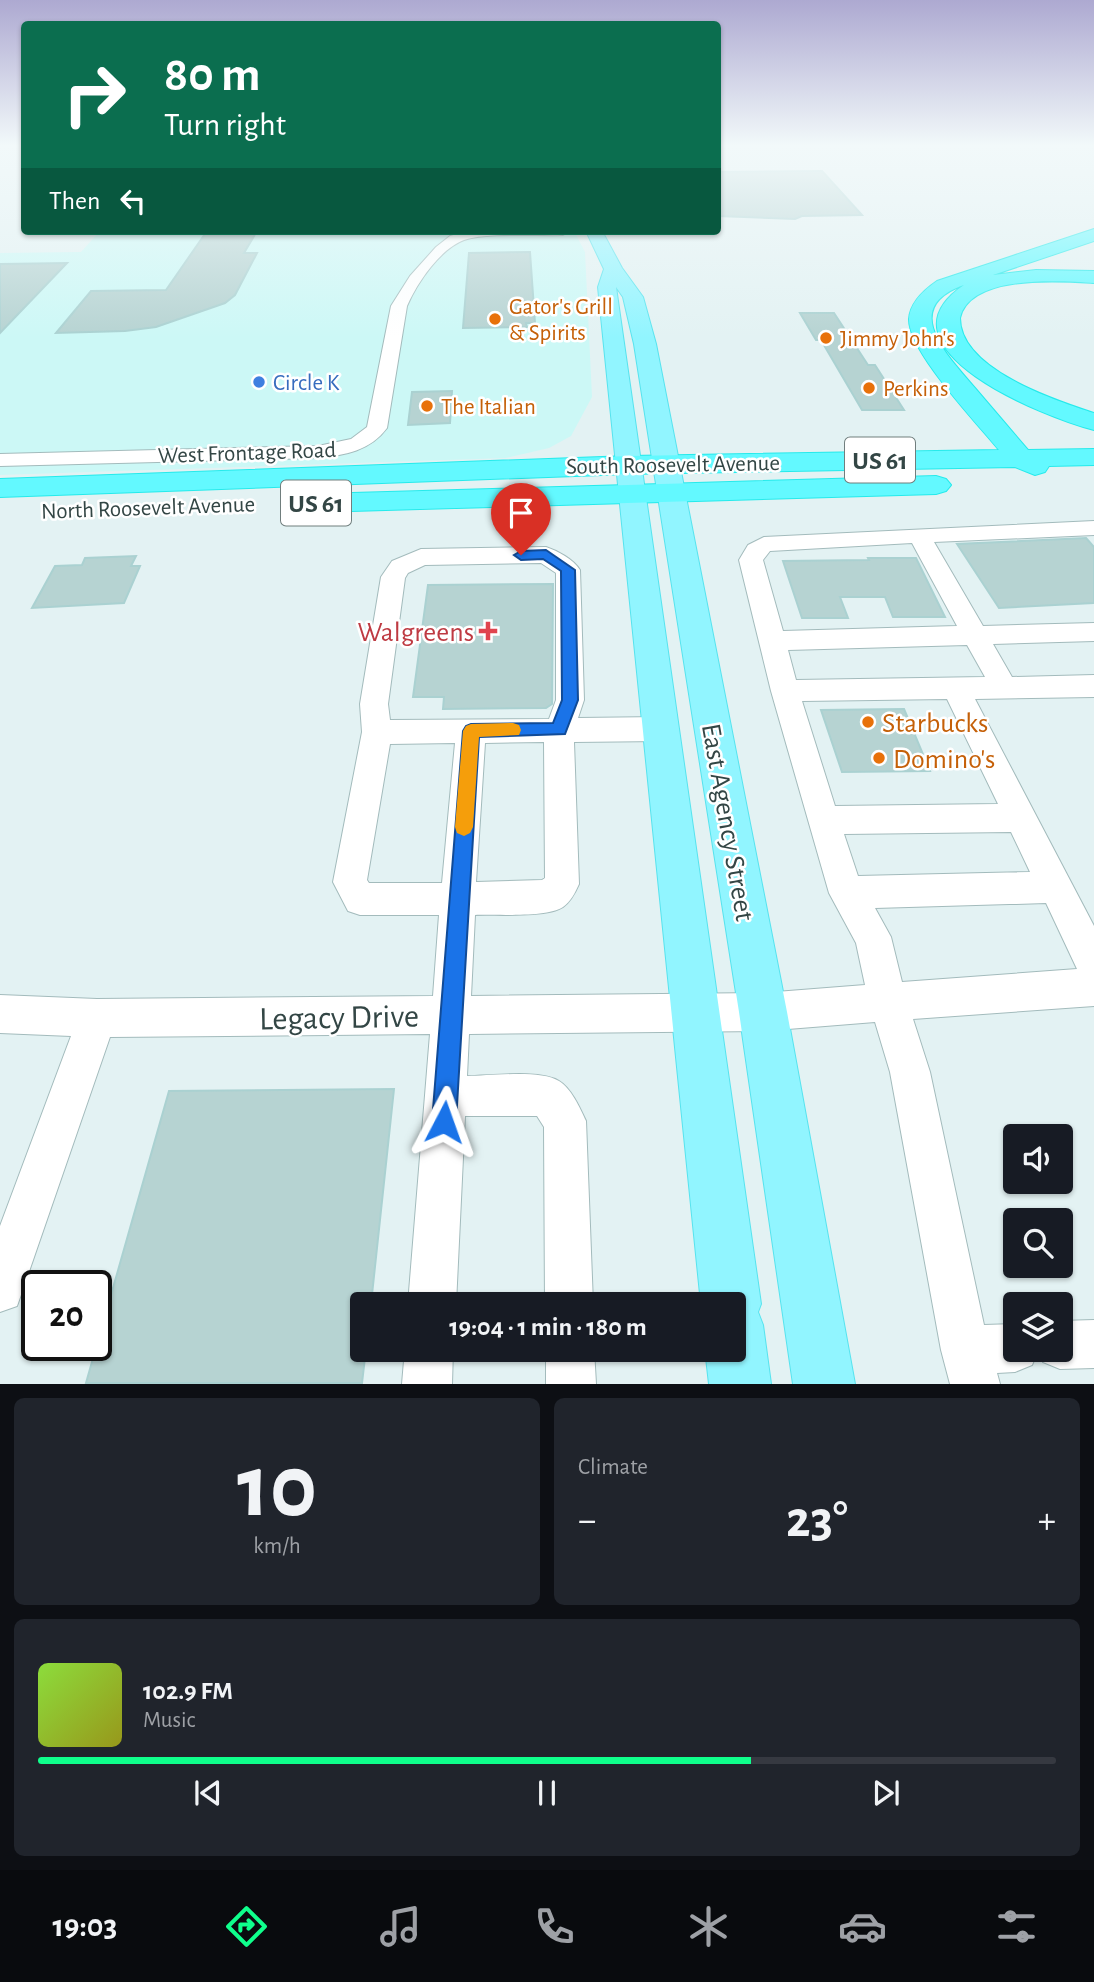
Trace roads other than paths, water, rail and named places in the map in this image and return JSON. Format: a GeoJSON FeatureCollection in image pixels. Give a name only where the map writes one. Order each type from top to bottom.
{"type":"FeatureCollection","features":[{"type":"Feature","properties":{"kind":"highway"},"geometry":{"type":"LineString","coordinates":[[1082,482],[1020,458],[928,347],[919,318],[923,304],[930,295],[958,279],[1094,235]]}},
{"type":"Feature","properties":{"kind":"highway"},"geometry":{"type":"LineString","coordinates":[[1094,276],[1031,277],[989,282],[960,296],[948,316],[949,329],[955,341],[965,355],[980,368],[1035,400],[1094,422]]}},
{"type":"Feature","properties":{"kind":"highway","name":"South Roosevelt Avenue"},"geometry":{"type":"LineString","coordinates":[[0,488],[649,479],[1020,458],[1094,457]]}},
{"type":"Feature","properties":{"kind":"highway","name":"North Roosevelt Avenue"},"geometry":{"type":"LineString","coordinates":[[0,512],[649,479],[1082,482]]}},
{"type":"Feature","properties":{"kind":"main road","name":"East Agency Street"},"geometry":{"type":"LineString","coordinates":[[596,235],[612,269],[625,283],[636,306],[649,479],[661,729],[730,1292]]}},
{"type":"Feature","properties":{"kind":"main road","name":"East Agency Street"},"geometry":{"type":"LineString","coordinates":[[612,269],[607,287],[763,1012],[824,1384]]}},
{"type":"Feature","properties":{"kind":"main road"},"geometry":{"type":"LineString","coordinates":[[737,1362],[740,1384]]}},
{"type":"Feature","properties":{"kind":"street","name":"West Frontage Road"},"geometry":{"type":"LineString","coordinates":[[0,460],[318,452],[356,446],[371,436],[377,428],[401,299],[448,243],[473,235]]}},
{"type":"Feature","properties":{"kind":"street"},"geometry":{"type":"LineString","coordinates":[[1003,1353],[970,1367],[910,1072],[888,1002],[873,937],[846,893],[785,691],[751,560],[756,550],[764,544],[1094,528]]}},
{"type":"Feature","properties":{"kind":"street"},"geometry":{"type":"LineString","coordinates":[[919,535],[1004,688]]}},
{"type":"Feature","properties":{"kind":"street"},"geometry":{"type":"LineString","coordinates":[[546,555],[568,570],[565,714],[562,884],[550,896],[360,900],[350,882],[393,577],[400,567],[421,557],[546,555]]}},
{"type":"Feature","properties":{"kind":"street"},"geometry":{"type":"LineString","coordinates":[[772,641],[1094,632]]}},
{"type":"Feature","properties":{"kind":"street"},"geometry":{"type":"LineString","coordinates":[[785,691],[1094,686]]}},
{"type":"Feature","properties":{"kind":"street"},"geometry":{"type":"LineString","coordinates":[[956,688],[1094,964]]}},
{"type":"Feature","properties":{"kind":"street"},"geometry":{"type":"LineString","coordinates":[[375,718],[471,731],[565,714],[661,729]]}},
{"type":"Feature","properties":{"kind":"street"},"geometry":{"type":"LineString","coordinates":[[433,1292],[471,731]]}},
{"type":"Feature","properties":{"kind":"street"},"geometry":{"type":"LineString","coordinates":[[825,820],[1021,818]]}},
{"type":"Feature","properties":{"kind":"street"},"geometry":{"type":"LineString","coordinates":[[846,893],[1056,887]]}},
{"type":"Feature","properties":{"kind":"street","name":"Legacy Drive"},"geometry":{"type":"LineString","coordinates":[[0,1014],[97,1018],[763,1012],[1094,987]]}},
{"type":"Feature","properties":{"kind":"street"},"geometry":{"type":"LineString","coordinates":[[0,1289],[97,1018]]}},
{"type":"Feature","properties":{"kind":"street"},"geometry":{"type":"LineString","coordinates":[[446,1096],[547,1096],[565,1121],[569,1292]]}},
{"type":"Feature","properties":{"kind":"street"},"geometry":{"type":"LineString","coordinates":[[1073,1344],[1094,1343]]}},
{"type":"Feature","properties":{"kind":"street"},"geometry":{"type":"LineString","coordinates":[[427,1384],[428,1362]]}},
{"type":"Feature","properties":{"kind":"street"},"geometry":{"type":"LineString","coordinates":[[570,1362],[571,1384]]}},
{"type":"Feature","properties":{"kind":"place","name":"Gator's Grill & Spirits"},"geometry":{"type":"Point","coordinates":[495,319]}},
{"type":"Feature","properties":{"kind":"place","name":"Jimmy John's"},"geometry":{"type":"Point","coordinates":[826,338]}},
{"type":"Feature","properties":{"kind":"place","name":"Circle K"},"geometry":{"type":"Point","coordinates":[259,382]}},
{"type":"Feature","properties":{"kind":"place","name":"Perkins"},"geometry":{"type":"Point","coordinates":[869,388]}},
{"type":"Feature","properties":{"kind":"place","name":"The Italian"},"geometry":{"type":"Point","coordinates":[427,406]}},
{"type":"Feature","properties":{"kind":"place","name":"Walgreens"},"geometry":{"type":"Point","coordinates":[488,631]}},
{"type":"Feature","properties":{"kind":"place","name":"Starbucks"},"geometry":{"type":"Point","coordinates":[868,722]}},
{"type":"Feature","properties":{"kind":"place","name":"Domino's"},"geometry":{"type":"Point","coordinates":[879,758]}}]}
